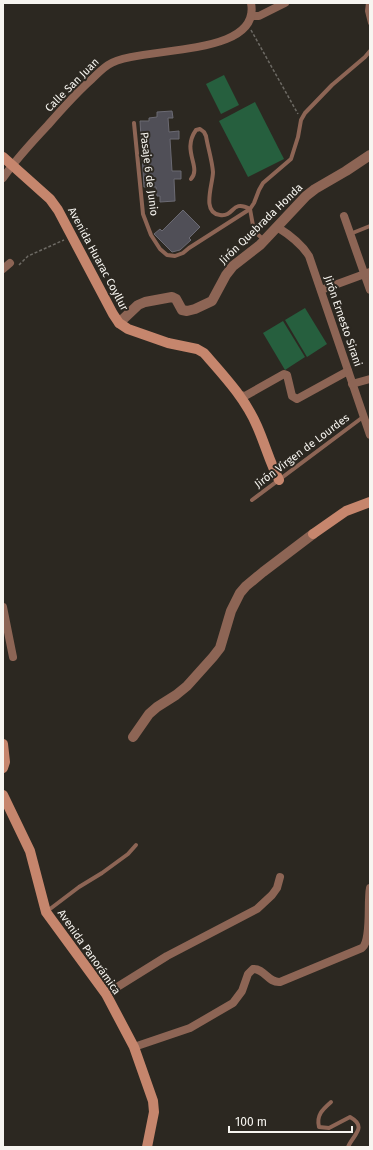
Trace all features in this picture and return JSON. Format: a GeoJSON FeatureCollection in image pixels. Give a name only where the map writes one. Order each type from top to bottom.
{"type":"FeatureCollection","features":[{"type":"Feature","properties":{"kind":"main road","name":"Avenida Huarac Coyllur"},"geometry":{"type":"LineString","coordinates":[[3,157],[50,199],[58,210],[119,323],[128,329],[168,343],[197,349],[204,352],[240,395],[257,425],[270,462],[279,480]]}},
{"type":"Feature","properties":{"kind":"main road"},"geometry":{"type":"LineString","coordinates":[[313,534],[346,511],[370,502]]}},
{"type":"Feature","properties":{"kind":"main road"},"geometry":{"type":"LineString","coordinates":[[3,744],[5,762],[3,768]]}},
{"type":"Feature","properties":{"kind":"main road","name":"Avenida Panorámica"},"geometry":{"type":"LineString","coordinates":[[4,801],[30,851],[46,912],[106,994],[134,1047],[153,1101],[154,1112],[147,1147]]}},
{"type":"Feature","properties":{"kind":"street"},"geometry":{"type":"LineString","coordinates":[[251,3],[249,19],[259,16],[285,3]]}},
{"type":"Feature","properties":{"kind":"street","name":"Calle San Juan"},"geometry":{"type":"LineString","coordinates":[[3,178],[12,165],[72,97],[108,65],[120,58],[180,50],[228,40],[240,32],[249,19]]}},
{"type":"Feature","properties":{"kind":"street","name":"Jirón Quebrada Honda"},"geometry":{"type":"LineString","coordinates":[[119,323],[138,305],[145,302],[172,297],[176,299],[182,310],[188,311],[206,305],[212,301],[226,275],[233,266],[264,241],[306,196],[315,188],[346,171],[370,155]]}},
{"type":"Feature","properties":{"kind":"street"},"geometry":{"type":"LineString","coordinates":[[344,216],[367,273],[370,290]]}},
{"type":"Feature","properties":{"kind":"street","name":"Jirón Ernesto Sirani"},"geometry":{"type":"LineString","coordinates":[[277,227],[304,247],[309,256],[370,435]]}},
{"type":"Feature","properties":{"kind":"street"},"geometry":{"type":"LineString","coordinates":[[3,269],[10,263]]}},
{"type":"Feature","properties":{"kind":"street"},"geometry":{"type":"LineString","coordinates":[[321,290],[367,273]]}},
{"type":"Feature","properties":{"kind":"street"},"geometry":{"type":"LineString","coordinates":[[240,395],[245,396],[284,374],[287,375],[292,396],[297,399],[348,371]]}},
{"type":"Feature","properties":{"kind":"street"},"geometry":{"type":"LineString","coordinates":[[352,384],[370,379]]}},
{"type":"Feature","properties":{"kind":"street"},"geometry":{"type":"LineString","coordinates":[[133,737],[149,714],[187,686],[214,657],[220,648],[231,611],[246,586],[313,534]]}},
{"type":"Feature","properties":{"kind":"street"},"geometry":{"type":"LineString","coordinates":[[3,607],[13,657]]}},
{"type":"Feature","properties":{"kind":"street"},"geometry":{"type":"LineString","coordinates":[[106,994],[167,956],[257,909],[272,895],[277,888],[280,877]]}},
{"type":"Feature","properties":{"kind":"street"},"geometry":{"type":"LineString","coordinates":[[134,1047],[190,1028],[233,1003],[242,991],[248,974],[253,969],[260,970],[272,981],[280,982],[365,946],[367,940],[368,896],[370,888]]}},
{"type":"Feature","properties":{"kind":"lane"},"geometry":{"type":"LineString","coordinates":[[368,3],[367,11],[370,23]]}},
{"type":"Feature","properties":{"kind":"lane"},"geometry":{"type":"LineString","coordinates":[[264,241],[254,231],[250,209],[263,182],[291,159],[298,137],[301,120],[305,113],[332,85],[366,57],[370,51]]}},
{"type":"Feature","properties":{"kind":"lane","name":"Pasaje 6 de Junio"},"geometry":{"type":"LineString","coordinates":[[134,123],[143,214],[151,235],[160,249],[167,255],[175,256],[183,253],[250,209]]}},
{"type":"Feature","properties":{"kind":"lane"},"geometry":{"type":"LineString","coordinates":[[191,178],[194,175],[195,170],[191,157],[190,141],[196,130],[200,129],[206,136],[212,166],[213,177],[209,202],[212,211],[214,214],[223,215],[228,214],[238,206],[242,205],[250,209]]}},
{"type":"Feature","properties":{"kind":"lane"},"geometry":{"type":"LineString","coordinates":[[350,234],[370,226]]}},
{"type":"Feature","properties":{"kind":"lane","name":"Jirón Virgen de Lourdes"},"geometry":{"type":"LineString","coordinates":[[252,500],[364,417]]}},
{"type":"Feature","properties":{"kind":"lane"},"geometry":{"type":"LineString","coordinates":[[46,912],[79,887],[102,873],[128,854],[136,845]]}},
{"type":"Feature","properties":{"kind":"lane"},"geometry":{"type":"LineString","coordinates":[[331,1102],[323,1108],[318,1116],[318,1122],[320,1127],[328,1128],[350,1117],[356,1121],[359,1125],[359,1131],[348,1147]]}},
{"type":"Feature","properties":{"kind":"path"},"geometry":{"type":"LineString","coordinates":[[249,19],[301,120]]}},
{"type":"Feature","properties":{"kind":"path"},"geometry":{"type":"LineString","coordinates":[[10,263],[15,268],[28,256],[72,237]]}},
{"type":"Feature","properties":{"kind":"green space"},"geometry":{"type":"Polygon","coordinates":[[[224,75],[239,105],[221,114],[206,84],[224,75]]]}},
{"type":"Feature","properties":{"kind":"green space"},"geometry":{"type":"Polygon","coordinates":[[[255,102],[284,159],[248,177],[219,121],[255,102]]]}},
{"type":"Feature","properties":{"kind":"green space"},"geometry":{"type":"Polygon","coordinates":[[[305,308],[327,344],[307,357],[285,320],[305,308]]]}},
{"type":"Feature","properties":{"kind":"green space"},"geometry":{"type":"Polygon","coordinates":[[[283,321],[305,357],[285,370],[263,333],[283,321]]]}},
{"type":"Feature","properties":{"kind":"building"},"geometry":{"type":"Polygon","coordinates":[[[172,111],[173,118],[168,118],[169,132],[179,131],[179,139],[170,139],[172,171],[181,171],[181,179],[174,179],[175,201],[160,202],[160,196],[157,196],[156,187],[144,187],[140,121],[149,121],[149,118],[157,117],[157,112],[172,111]]]}},
{"type":"Feature","properties":{"kind":"building"},"geometry":{"type":"Polygon","coordinates":[[[183,210],[200,227],[189,238],[191,240],[180,250],[172,252],[154,234],[160,229],[162,231],[183,210]]]}}]}
